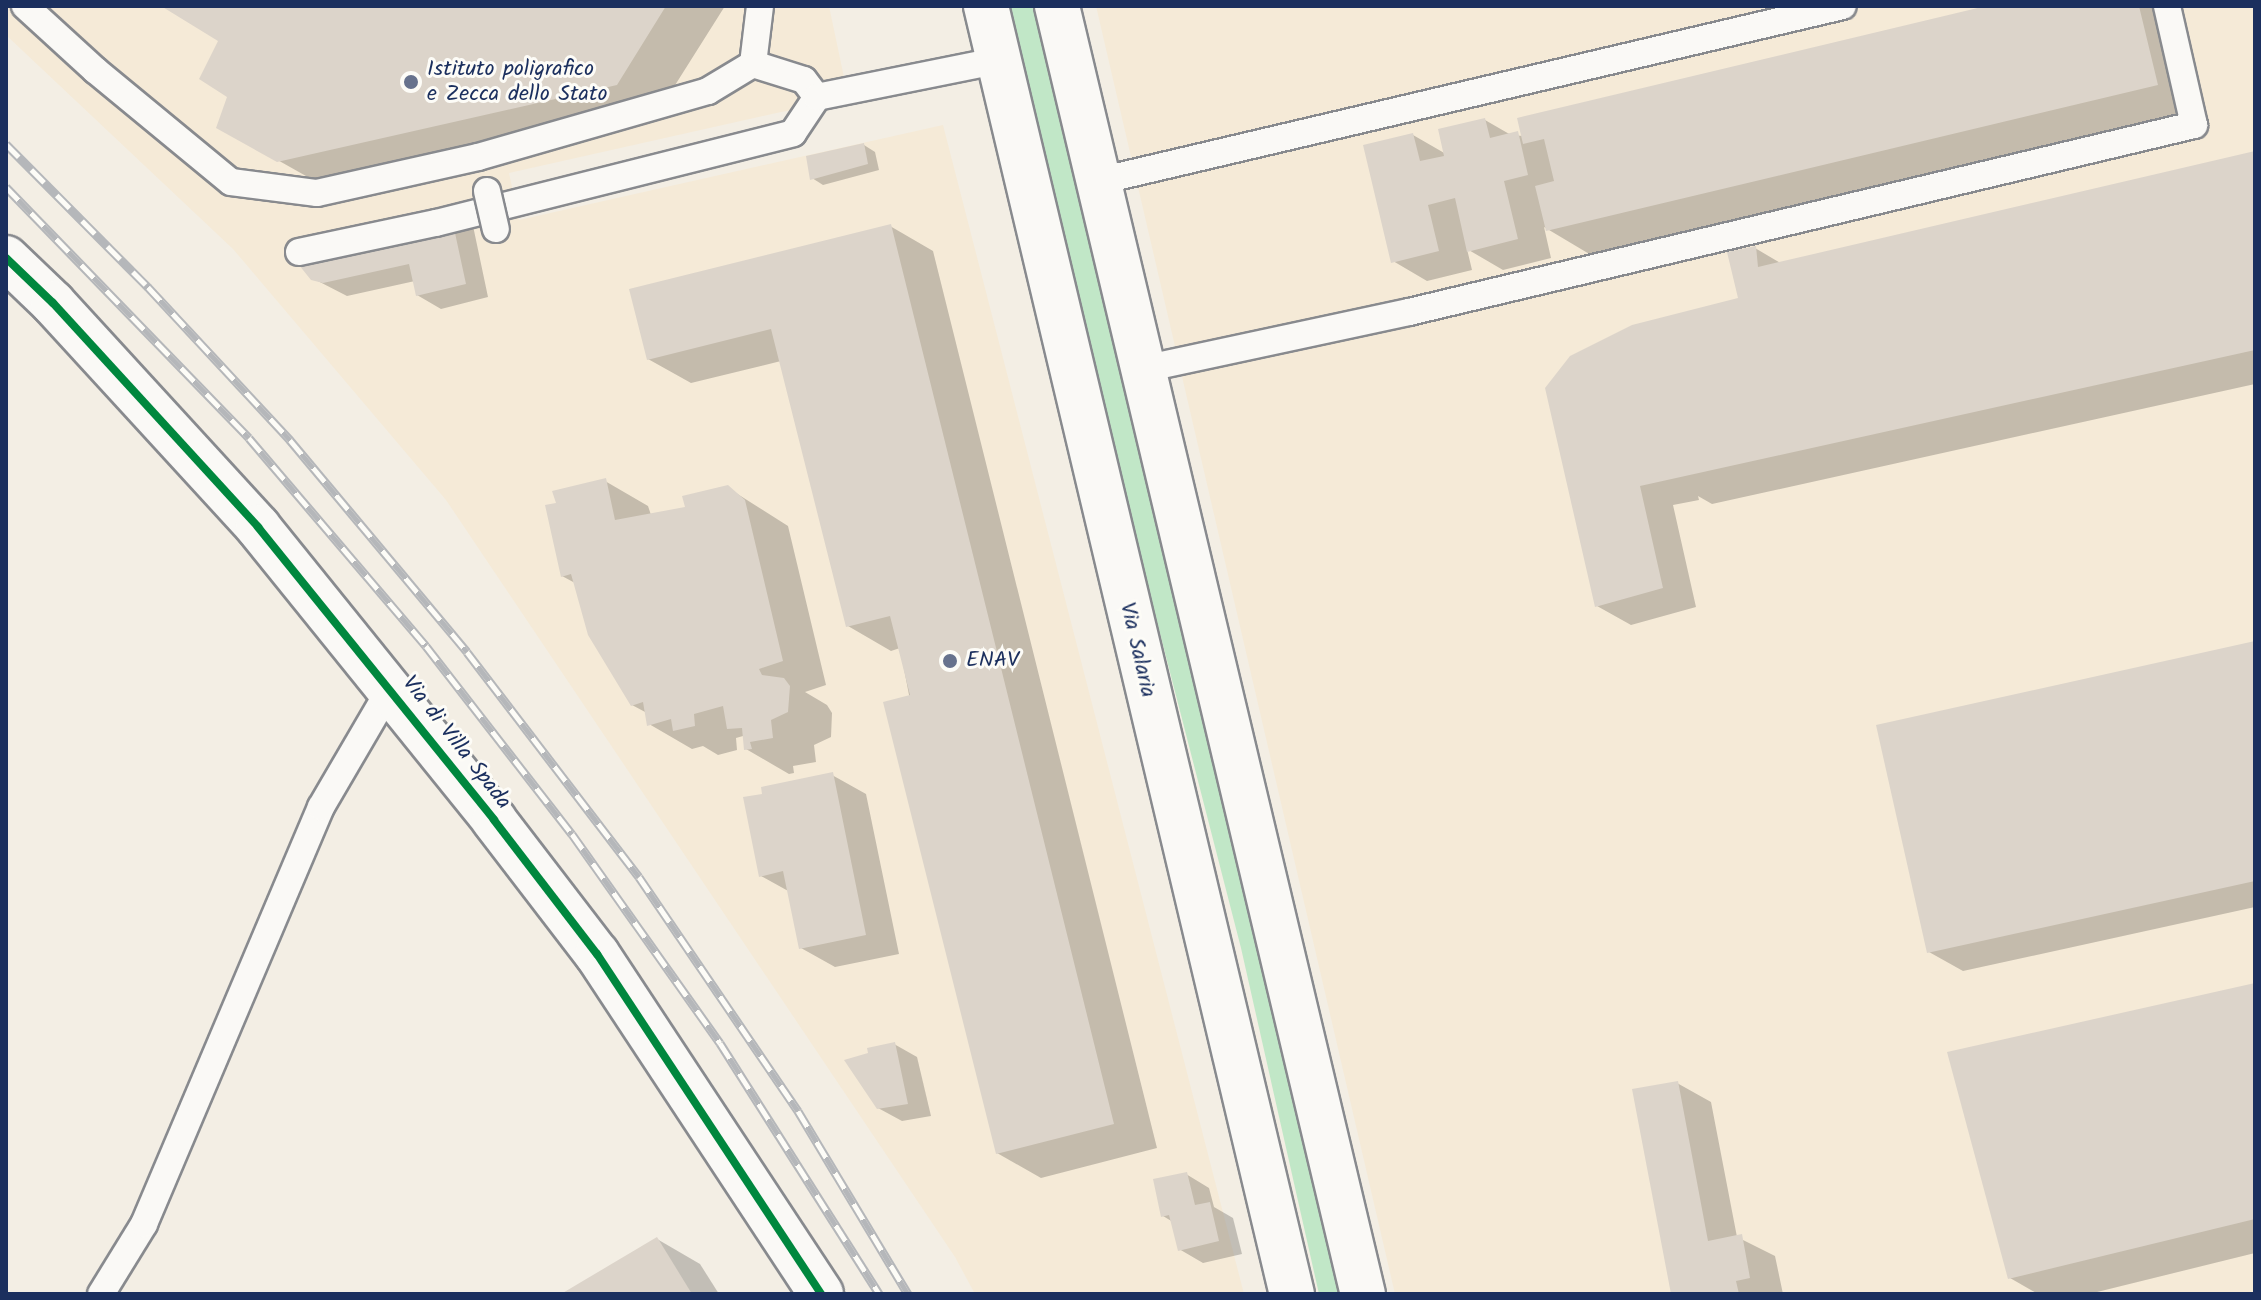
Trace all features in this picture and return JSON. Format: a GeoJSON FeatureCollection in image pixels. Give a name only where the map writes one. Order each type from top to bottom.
{"type":"FeatureCollection","features":[{"type":"Feature","properties":{"kind":"main road","name":"Via Salaria"},"geometry":{"type":"LineString","coordinates":[[986,6],[1292,1294]]}},
{"type":"Feature","properties":{"kind":"main road"},"geometry":{"type":"LineString","coordinates":[[1057,6],[1363,1294]]}},
{"type":"Feature","properties":{"kind":"main road","name":"Via di Villa Spada"},"geometry":{"type":"LineString","coordinates":[[6,258],[73,324],[248,515],[390,689],[597,954],[821,1294]]}},
{"type":"Feature","properties":{"kind":"lane"},"geometry":{"type":"LineString","coordinates":[[25,6],[95,70],[231,182],[317,193],[478,157],[708,91],[753,64],[804,80],[817,97]]}},
{"type":"Feature","properties":{"kind":"lane"},"geometry":{"type":"LineString","coordinates":[[753,64],[760,6]]}},
{"type":"Feature","properties":{"kind":"lane"},"geometry":{"type":"LineString","coordinates":[[1099,181],[1843,6]]}},
{"type":"Feature","properties":{"kind":"lane"},"geometry":{"type":"LineString","coordinates":[[1143,369],[1409,312],[2194,125],[2167,6]]}},
{"type":"Feature","properties":{"kind":"lane"},"geometry":{"type":"LineString","coordinates":[[299,252],[436,223],[793,133],[817,97],[1000,60]]}},
{"type":"Feature","properties":{"kind":"lane"},"geometry":{"type":"LineString","coordinates":[[478,157],[496,229]]}},
{"type":"Feature","properties":{"kind":"lane"},"geometry":{"type":"LineString","coordinates":[[101,1294],[144,1224],[321,807],[390,689]]}},
{"type":"Feature","properties":{"kind":"shaded area"},"geometry":{"type":"Polygon","coordinates":[[[6,6],[829,6],[849,101],[781,112],[509,173],[519,220],[943,125],[1244,1294],[975,1294],[955,1257],[446,500],[233,249],[6,35],[6,6]]]}},
{"type":"Feature","properties":{"kind":"shaded area"},"geometry":{"type":"Polygon","coordinates":[[[1096,6],[2255,6],[2255,1294],[1395,1294],[1096,6]]]}},
{"type":"Feature","properties":{"kind":"green space"},"geometry":{"type":"Polygon","coordinates":[[[1006,6],[1036,6],[1345,1294],[1319,1294],[1241,948],[1111,443],[1006,6]]]}},
{"type":"Feature","properties":{"kind":"building","name":"Istituto poligrafico e Zecca dello Stato"},"geometry":{"type":"Polygon","coordinates":[[[161,6],[666,6],[617,85],[277,162],[216,128],[227,97],[199,79],[218,41],[161,6]]]}},
{"type":"Feature","properties":{"kind":"building"},"geometry":{"type":"Polygon","coordinates":[[[1986,6],[2139,6],[2158,85],[1546,231],[1535,186],[1554,181],[1544,139],[1523,144],[1517,118],[1986,6]]]}},
{"type":"Feature","properties":{"kind":"building"},"geometry":{"type":"Polygon","coordinates":[[[1485,118],[1490,138],[1518,131],[1528,175],[1504,181],[1518,239],[1467,252],[1455,198],[1428,205],[1439,251],[1391,263],[1363,145],[1413,133],[1420,161],[1444,156],[1438,129],[1485,118]]]}},
{"type":"Feature","properties":{"kind":"building"},"geometry":{"type":"Polygon","coordinates":[[[864,143],[868,164],[810,180],[806,156],[864,143]]]}},
{"type":"Feature","properties":{"kind":"building"},"geometry":{"type":"Polygon","coordinates":[[[2255,151],[2255,350],[1640,486],[1663,588],[1595,607],[1545,388],[1570,356],[1632,325],[1738,298],[1727,252],[1756,246],[1758,267],[2255,151]]]}},
{"type":"Feature","properties":{"kind":"building"},"geometry":{"type":"Polygon","coordinates":[[[449,205],[466,284],[416,296],[409,264],[323,283],[311,280],[299,265],[306,241],[449,205]]]}},
{"type":"Feature","properties":{"kind":"building","name":"ENAV"},"geometry":{"type":"Polygon","coordinates":[[[891,224],[1114,1124],[996,1154],[883,702],[910,695],[890,616],[846,627],[771,329],[647,360],[629,289],[891,224]]]}},
{"type":"Feature","properties":{"kind":"building"},"geometry":{"type":"Polygon","coordinates":[[[606,478],[615,520],[685,507],[682,496],[728,485],[745,500],[783,661],[759,669],[762,675],[784,678],[790,686],[788,712],[771,720],[773,738],[750,742],[752,749],[744,750],[742,728],[727,729],[723,706],[694,714],[695,726],[673,731],[671,719],[647,726],[643,702],[631,706],[588,635],[571,574],[561,577],[545,505],[556,503],[552,491],[606,478]]]}},
{"type":"Feature","properties":{"kind":"building"},"geometry":{"type":"Polygon","coordinates":[[[2255,641],[2255,881],[1927,953],[1876,725],[2255,641]]]}},
{"type":"Feature","properties":{"kind":"building"},"geometry":{"type":"Polygon","coordinates":[[[833,772],[866,935],[799,949],[783,871],[759,877],[743,797],[762,794],[761,787],[833,772]]]}},
{"type":"Feature","properties":{"kind":"building"},"geometry":{"type":"Polygon","coordinates":[[[2255,983],[2255,1219],[2008,1279],[1947,1052],[2255,983]]]}},
{"type":"Feature","properties":{"kind":"building"},"geometry":{"type":"Polygon","coordinates":[[[895,1042],[908,1104],[877,1109],[844,1060],[868,1053],[867,1048],[895,1042]]]}},
{"type":"Feature","properties":{"kind":"building"},"geometry":{"type":"Polygon","coordinates":[[[1678,1081],[1708,1241],[1742,1234],[1750,1278],[1736,1281],[1739,1294],[1671,1294],[1632,1089],[1678,1081]]]}},
{"type":"Feature","properties":{"kind":"building"},"geometry":{"type":"Polygon","coordinates":[[[1187,1172],[1195,1205],[1210,1202],[1219,1241],[1178,1251],[1169,1215],[1161,1217],[1153,1179],[1187,1172]]]}},
{"type":"Feature","properties":{"kind":"building"},"geometry":{"type":"Polygon","coordinates":[[[657,1237],[692,1294],[561,1294],[657,1237]]]}},
{"type":"Feature","properties":{"kind":"railway"},"geometry":{"type":"LineString","coordinates":[[6,144],[148,287],[290,440],[467,652],[639,877],[798,1111],[908,1294]]}},
{"type":"Feature","properties":{"kind":"railway"},"geometry":{"type":"LineString","coordinates":[[6,187],[249,438],[426,646],[572,834],[720,1043],[879,1294]]}},
{"type":"Feature","properties":{"kind":"cycle path"},"geometry":{"type":"LineString","coordinates":[[6,258],[53,303],[258,527],[494,820],[597,954],[821,1294]]}},
{"type":"Feature","properties":{"kind":"place","name":"Istituto poligrafico e Zecca dello Stato"},"geometry":{"type":"Point","coordinates":[411,82]}},
{"type":"Feature","properties":{"kind":"place","name":"ENAV"},"geometry":{"type":"Point","coordinates":[950,661]}}]}
